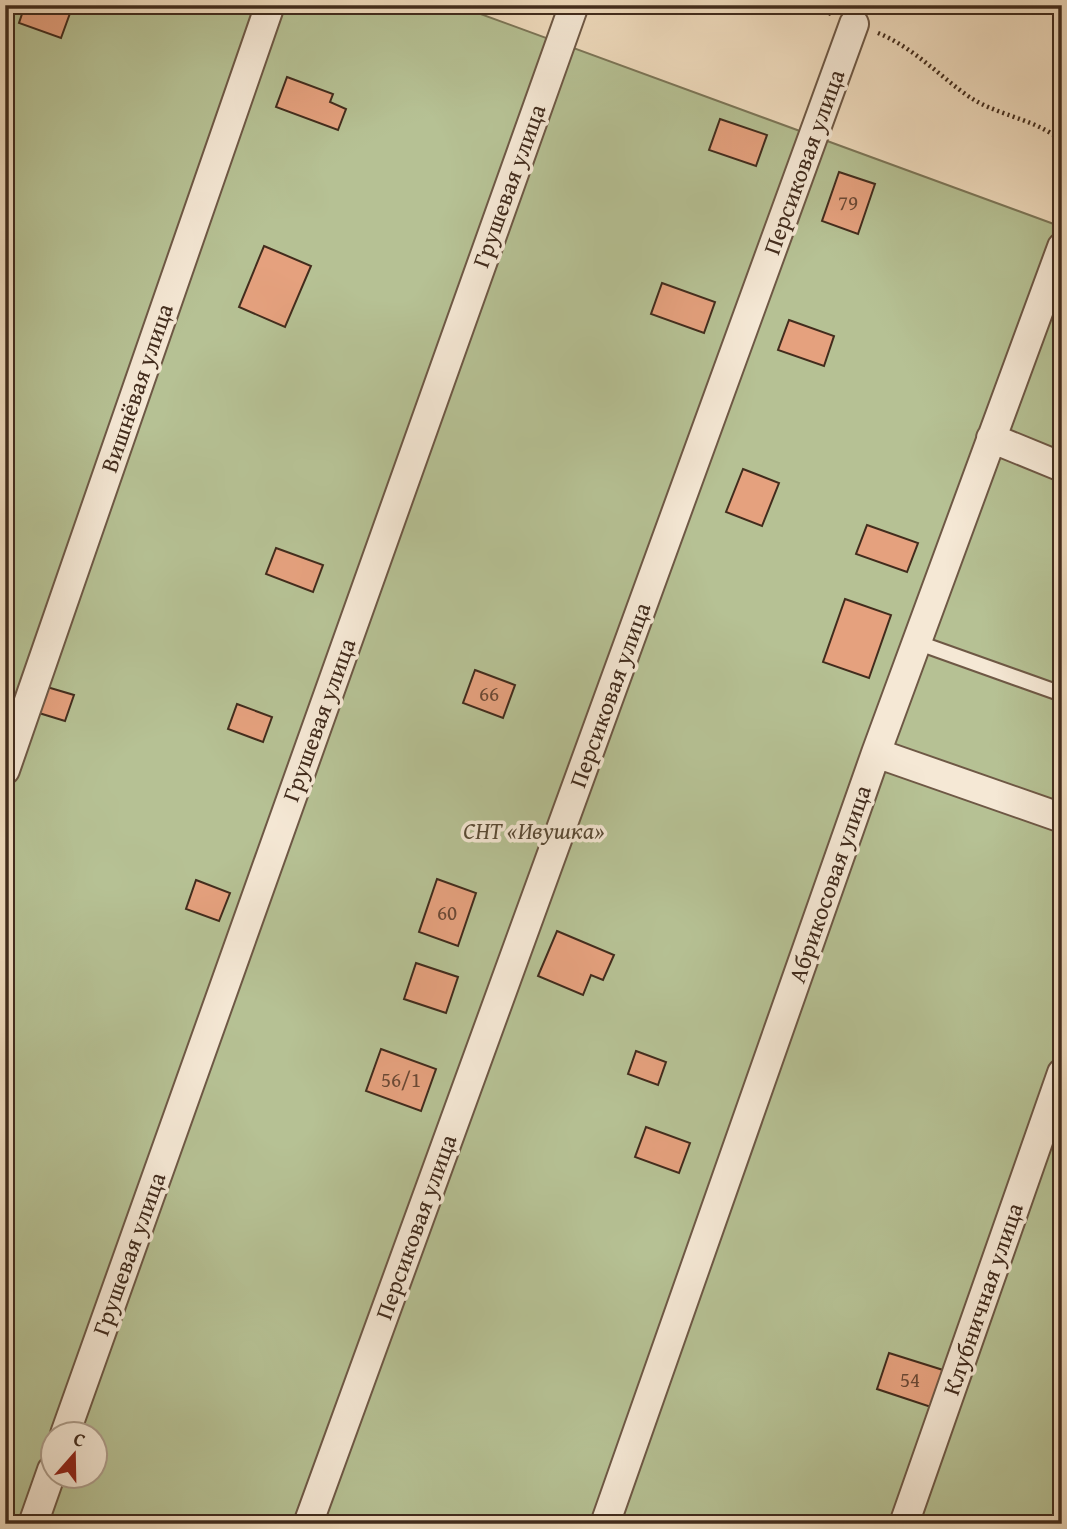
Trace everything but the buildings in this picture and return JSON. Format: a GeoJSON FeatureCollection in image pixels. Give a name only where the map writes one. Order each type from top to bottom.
{"type":"FeatureCollection","features":[{"type":"Feature","properties":{"kind":"street","name":"Вишнёвая улица"},"geometry":{"type":"LineString","coordinates":[[5,771],[270,5]]}},
{"type":"Feature","properties":{"kind":"street","name":"Грушевая улица"},"geometry":{"type":"LineString","coordinates":[[70,1420],[574,5]]}},
{"type":"Feature","properties":{"kind":"street","name":"Персиковая улица"},"geometry":{"type":"LineString","coordinates":[[308,1524],[854,23]]}},
{"type":"Feature","properties":{"kind":"street","name":"Абрикосовая улица"},"geometry":{"type":"LineString","coordinates":[[604,1524],[876,753],[1062,247]]}},
{"type":"Feature","properties":{"kind":"street"},"geometry":{"type":"LineString","coordinates":[[991,438],[1062,467]]}},
{"type":"Feature","properties":{"kind":"street"},"geometry":{"type":"LineString","coordinates":[[876,753],[1062,818]]}},
{"type":"Feature","properties":{"kind":"street","name":"Клубничная улица"},"geometry":{"type":"LineString","coordinates":[[904,1524],[1062,1073]]}},
{"type":"Feature","properties":{"kind":"street"},"geometry":{"type":"LineString","coordinates":[[33,1524],[45,1490]]}},
{"type":"Feature","properties":{"kind":"lane"},"geometry":{"type":"LineString","coordinates":[[916,642],[1062,694]]}},
{"type":"Feature","properties":{"kind":"path"},"geometry":{"type":"LineString","coordinates":[[809,5],[901,43],[970,97],[1045,127],[1062,141]]}},
{"type":"Feature","properties":{"kind":"green space","name":"СНТ «Ивушка»"},"geometry":{"type":"Polygon","coordinates":[[[5,5],[456,5],[1062,227],[1062,1524],[5,1524],[5,5]]]}}]}
